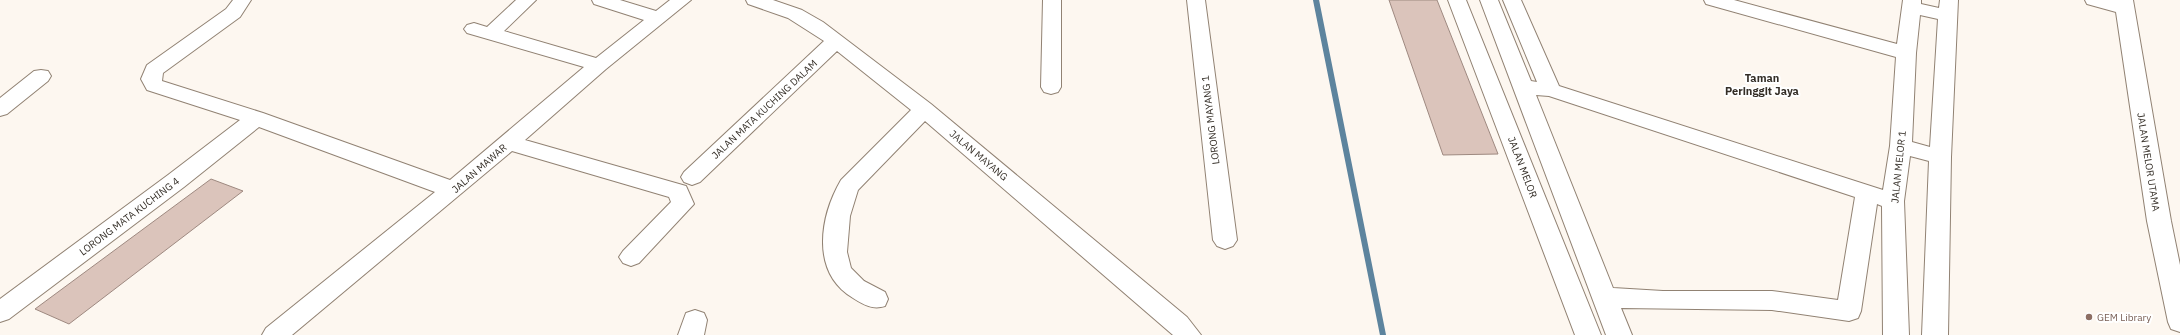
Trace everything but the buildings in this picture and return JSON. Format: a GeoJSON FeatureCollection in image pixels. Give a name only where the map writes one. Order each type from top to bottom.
{"type":"FeatureCollection","features":[{"type":"Feature","properties":{"kind":"street"},"geometry":{"type":"LineString","coordinates":[[242,0],[233,13],[154,70],[151,79],[154,85],[256,118],[453,190]]}},
{"type":"Feature","properties":{"kind":"street"},"geometry":{"type":"LineString","coordinates":[[527,0],[482,32],[599,65]]}},
{"type":"Feature","properties":{"kind":"street"},"geometry":{"type":"LineString","coordinates":[[601,0],[657,18]]}},
{"type":"Feature","properties":{"kind":"street","name":"JALAN MAWAR"},"geometry":{"type":"LineString","coordinates":[[275,335],[453,190],[599,65],[657,18],[682,0]]}},
{"type":"Feature","properties":{"kind":"street","name":"JALAN MAYANG"},"geometry":{"type":"LineString","coordinates":[[755,0],[795,14],[816,26],[924,109],[1178,324],[1188,335]]}},
{"type":"Feature","properties":{"kind":"street"},"geometry":{"type":"LineString","coordinates":[[1051,87],[1052,0]]}},
{"type":"Feature","properties":{"kind":"street","name":"LORONG MAYANG 1"},"geometry":{"type":"LineString","coordinates":[[1196,0],[1225,240]]}},
{"type":"Feature","properties":{"kind":"street","name":"JALAN MELOR"},"geometry":{"type":"LineString","coordinates":[[1457,0],[1588,335]]}},
{"type":"Feature","properties":{"kind":"street"},"geometry":{"type":"LineString","coordinates":[[1489,0],[1619,335]]}},
{"type":"Feature","properties":{"kind":"street"},"geometry":{"type":"LineString","coordinates":[[1512,0],[1551,90]]}},
{"type":"Feature","properties":{"kind":"street"},"geometry":{"type":"LineString","coordinates":[[1713,0],[1906,53]]}},
{"type":"Feature","properties":{"kind":"street"},"geometry":{"type":"LineString","coordinates":[[2094,0],[2124,4]]}},
{"type":"Feature","properties":{"kind":"street"},"geometry":{"type":"LineString","coordinates":[[1911,4],[1948,8],[1940,157],[1935,335]]}},
{"type":"Feature","properties":{"kind":"street","name":"JALAN MELOR 1"},"geometry":{"type":"LineString","coordinates":[[1896,335],[1893,201],[1901,146],[1906,53],[1911,4]]}},
{"type":"Feature","properties":{"kind":"street","name":"JALAN MELOR UTAMA"},"geometry":{"type":"LineString","coordinates":[[2124,4],[2159,221],[2180,322]]}},
{"type":"Feature","properties":{"kind":"street","name":"JALAN MATA KUCHING DALAM"},"geometry":{"type":"LineString","coordinates":[[692,177],[836,42]]}},
{"type":"Feature","properties":{"kind":"street"},"geometry":{"type":"LineString","coordinates":[[0,109],[41,76]]}},
{"type":"Feature","properties":{"kind":"street"},"geometry":{"type":"LineString","coordinates":[[1522,87],[1551,90],[1893,201]]}},
{"type":"Feature","properties":{"kind":"street"},"geometry":{"type":"LineString","coordinates":[[876,299],[854,287],[840,270],[835,246],[836,221],[841,200],[849,186],[924,109]]}},
{"type":"Feature","properties":{"kind":"street","name":"LORONG MATA KUCHING 4"},"geometry":{"type":"LineString","coordinates":[[0,312],[176,181],[256,118]]}},
{"type":"Feature","properties":{"kind":"street"},"geometry":{"type":"LineString","coordinates":[[508,143],[678,192],[683,204],[631,257]]}},
{"type":"Feature","properties":{"kind":"street"},"geometry":{"type":"LineString","coordinates":[[1901,146],[1940,157]]}},
{"type":"Feature","properties":{"kind":"street"},"geometry":{"type":"LineString","coordinates":[[1523,168],[1554,168]]}},
{"type":"Feature","properties":{"kind":"street"},"geometry":{"type":"LineString","coordinates":[[1604,297],[1642,301],[1761,300],[1794,302],[1849,311],[1867,193]]}},
{"type":"Feature","properties":{"kind":"waterway"},"geometry":{"type":"LineString","coordinates":[[1316,0],[1383,335]]}},
{"type":"Feature","properties":{"kind":"place","name":"GEM Library"},"geometry":{"type":"Point","coordinates":[2089,317]}},
{"type":"Feature","properties":{"kind":"district","name":"Taman Peringgit Jaya"},"geometry":{"type":"Point","coordinates":[1762,84]}}]}
